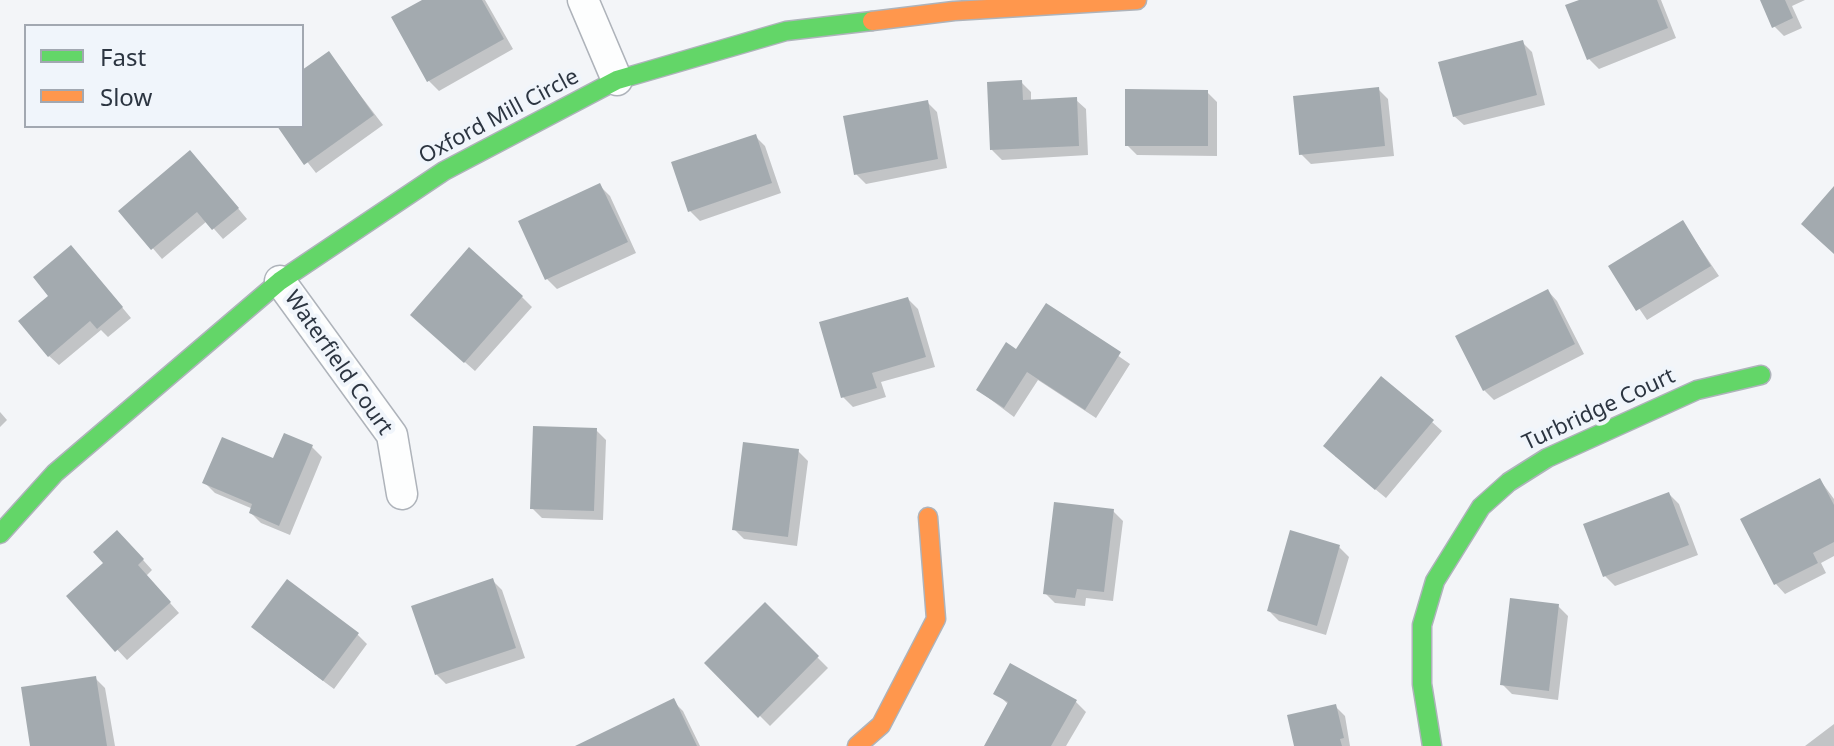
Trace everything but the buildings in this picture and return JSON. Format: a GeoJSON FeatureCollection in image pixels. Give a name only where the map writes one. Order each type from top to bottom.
{"type":"FeatureCollection","features":[{"type":"Feature","properties":{"kind":"street"},"geometry":{"type":"LineString","coordinates":[[583,0],[617,80]]}},
{"type":"Feature","properties":{"kind":"street","name":"Oxford Mill Circle"},"geometry":{"type":"LineString","coordinates":[[0,534],[55,473],[280,281],[444,171],[617,80],[786,31],[954,11],[1137,0]]}},
{"type":"Feature","properties":{"kind":"street","name":"Waterfield Court"},"geometry":{"type":"LineString","coordinates":[[280,281],[392,435],[402,494]]}},
{"type":"Feature","properties":{"kind":"street","name":"Turbridge Court"},"geometry":{"type":"LineString","coordinates":[[1432,746],[1422,684],[1422,625],[1435,581],[1481,507],[1509,482],[1547,458],[1697,390],[1761,375]]}},
{"type":"Feature","properties":{"kind":"street"},"geometry":{"type":"LineString","coordinates":[[857,746],[881,725],[936,619],[928,517]]}},
{"type":"Feature","properties":{"kind":"traffic: fast"},"geometry":{"type":"LineString","coordinates":[[0,534],[55,473],[280,281],[444,171],[617,80],[786,31],[872,21]]}},
{"type":"Feature","properties":{"kind":"traffic: fast"},"geometry":{"type":"LineString","coordinates":[[1432,746],[1422,684],[1422,625],[1435,581],[1481,507],[1509,482],[1547,458],[1697,390],[1761,375]]}},
{"type":"Feature","properties":{"kind":"traffic: slow"},"geometry":{"type":"LineString","coordinates":[[872,21],[954,11],[1137,0]]}},
{"type":"Feature","properties":{"kind":"traffic: slow"},"geometry":{"type":"LineString","coordinates":[[857,746],[881,725],[936,619],[928,517]]}}]}
